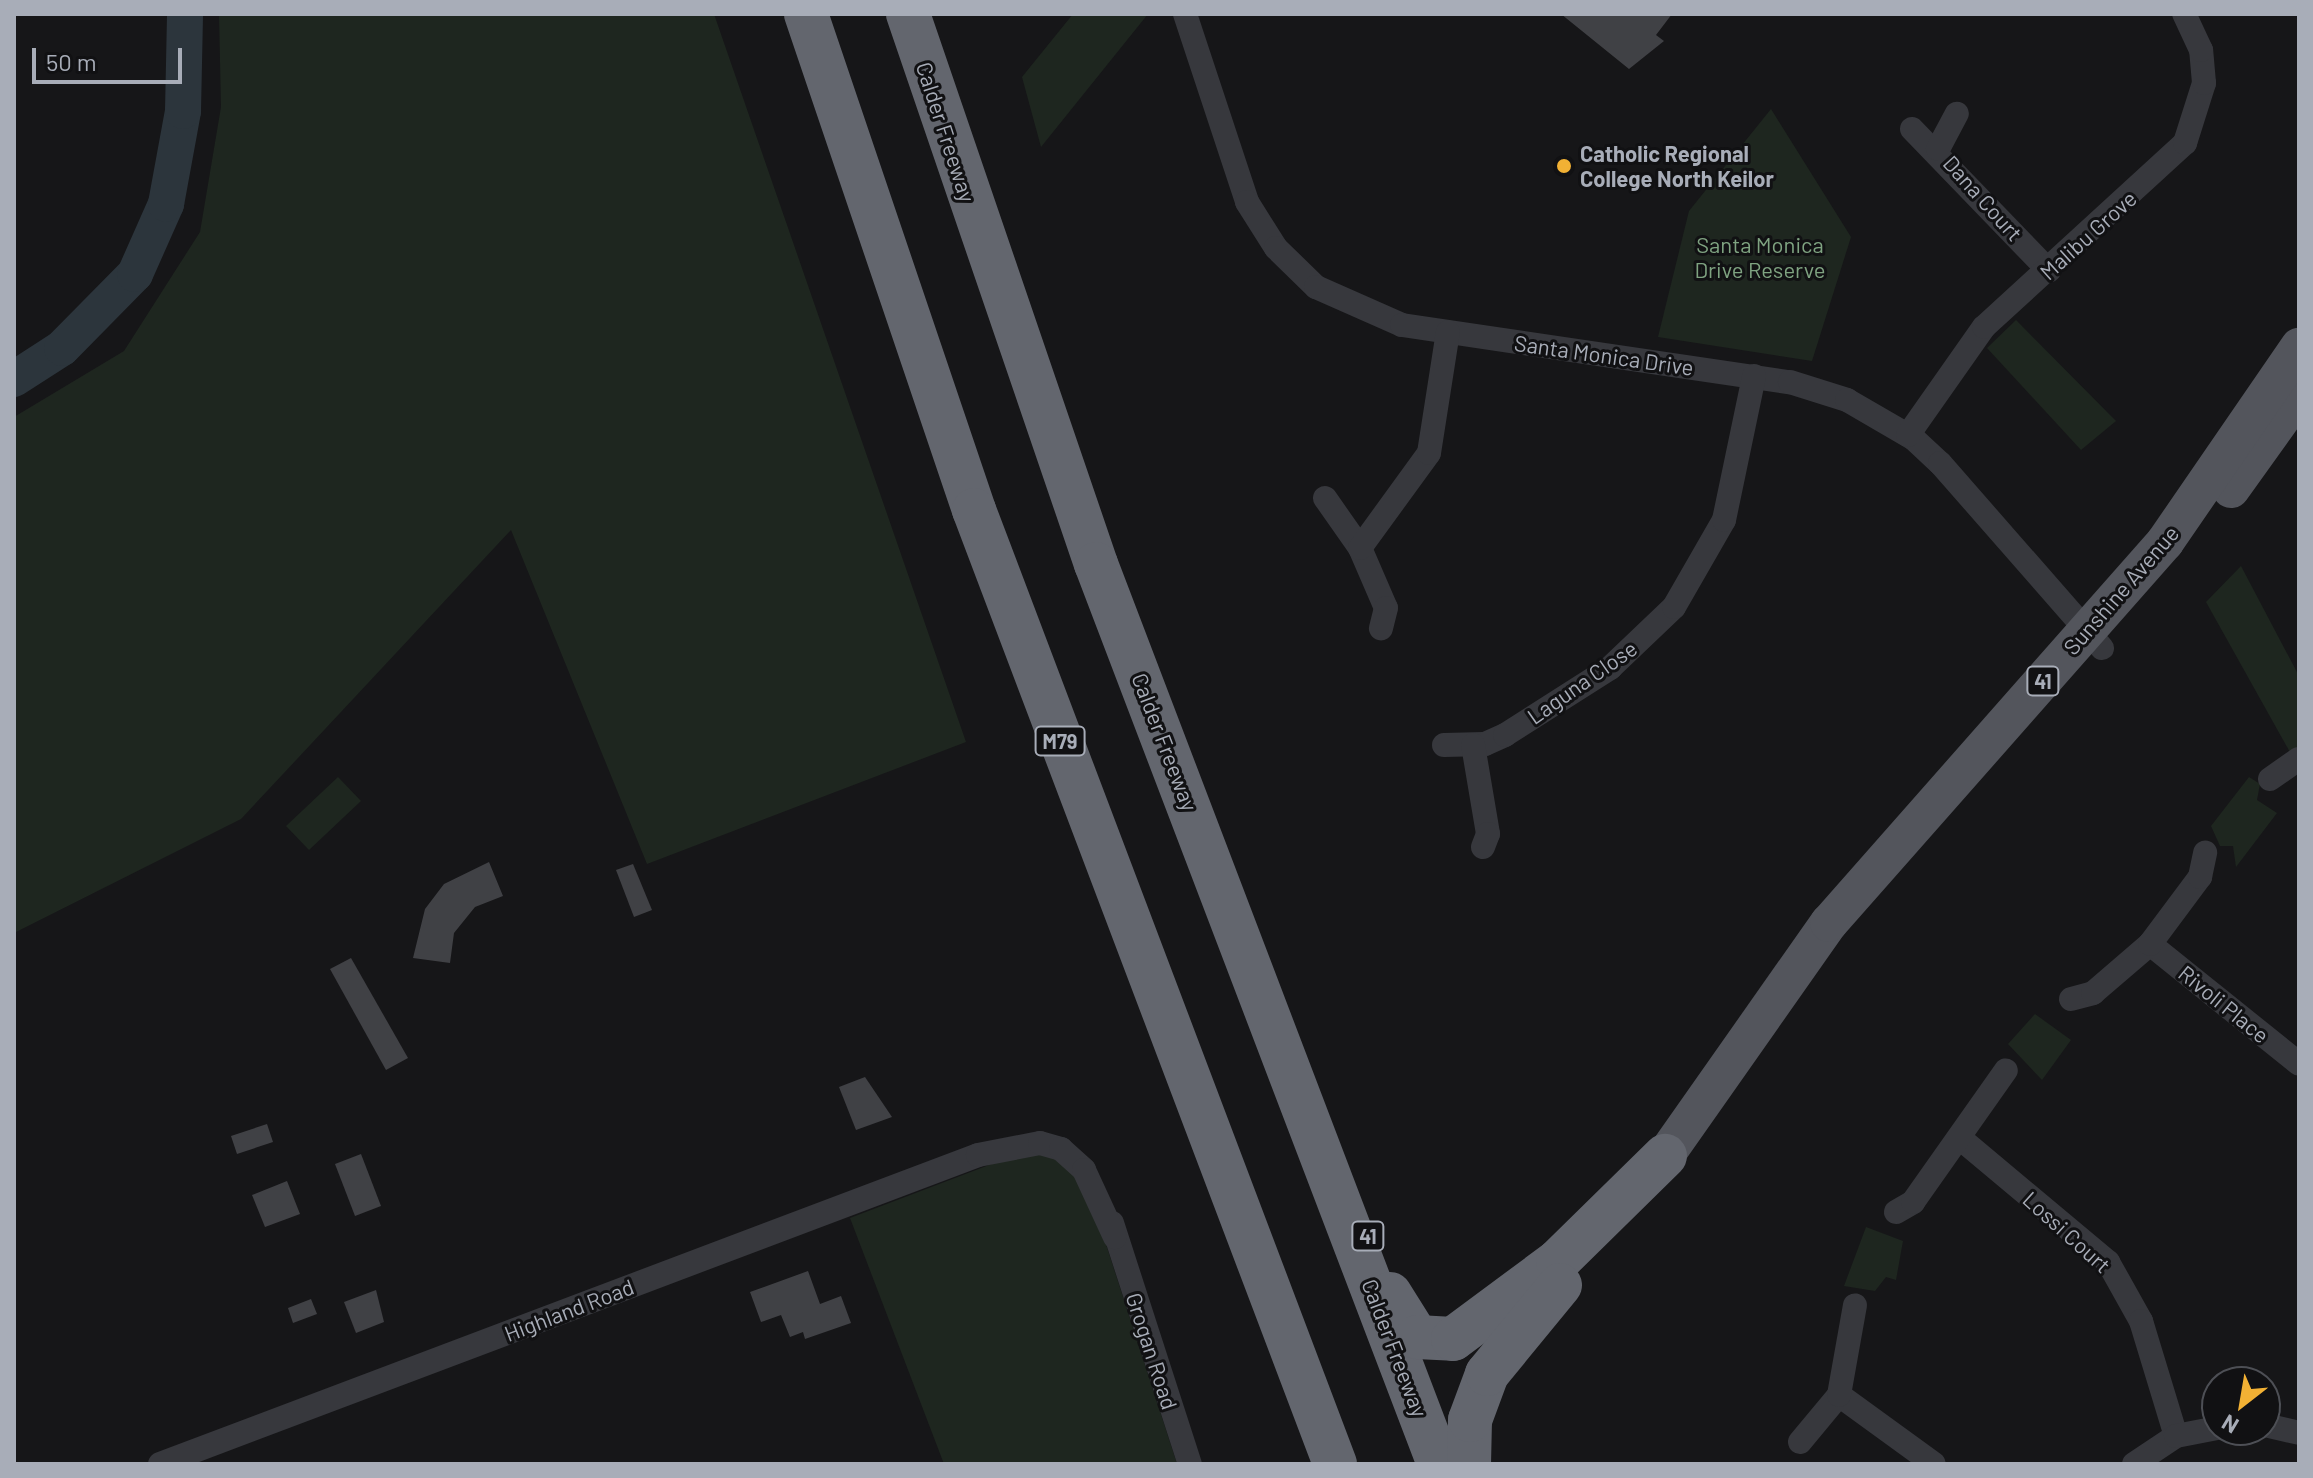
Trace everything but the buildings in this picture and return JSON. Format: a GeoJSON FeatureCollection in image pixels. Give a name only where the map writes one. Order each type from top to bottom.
{"type":"FeatureCollection","features":[{"type":"Feature","properties":{"kind":"highway","name":"M79"},"geometry":{"type":"LineString","coordinates":[[806,14],[984,539],[1335,1464]]}},
{"type":"Feature","properties":{"kind":"highway","name":"Calder Freeway"},"geometry":{"type":"LineString","coordinates":[[908,14],[1008,322],[1439,1464]]}},
{"type":"Feature","properties":{"kind":"highway","name":"41"},"geometry":{"type":"LineString","coordinates":[[1202,838],[1239,899],[1399,1317],[1417,1337],[1446,1342],[1479,1321],[1558,1261],[1665,1156]]}},
{"type":"Feature","properties":{"kind":"highway","name":"41"},"geometry":{"type":"LineString","coordinates":[[1469,1464],[1470,1420],[1487,1374],[1665,1156]]}},
{"type":"Feature","properties":{"kind":"main road","name":"Sunshine Avenue"},"geometry":{"type":"LineString","coordinates":[[2094,641],[2187,512],[2299,347]]}},
{"type":"Feature","properties":{"kind":"main road","name":"Sunshine Avenue"},"geometry":{"type":"LineString","coordinates":[[1665,1156],[1770,1003],[1910,827],[2183,556],[2299,394]]}},
{"type":"Feature","properties":{"kind":"street","name":"Santa Monica Drive"},"geometry":{"type":"LineString","coordinates":[[1185,14],[1238,179],[1276,248],[1316,287],[1356,310],[1448,332],[1754,376],[1822,390],[1908,435],[2094,641]]}},
{"type":"Feature","properties":{"kind":"street","name":"Malibu Grove"},"geometry":{"type":"LineString","coordinates":[[1908,435],[1962,352],[2161,170],[2192,130],[2204,66],[2184,14]]}},
{"type":"Feature","properties":{"kind":"street"},"geometry":{"type":"LineString","coordinates":[[1938,149],[1957,114]]}},
{"type":"Feature","properties":{"kind":"street","name":"Dana Court"},"geometry":{"type":"LineString","coordinates":[[1912,129],[1938,149],[2049,271]]}},
{"type":"Feature","properties":{"kind":"street"},"geometry":{"type":"LineString","coordinates":[[1360,548],[1429,453],[1448,332]]}},
{"type":"Feature","properties":{"kind":"street","name":"Laguna Close"},"geometry":{"type":"LineString","coordinates":[[1444,745],[1473,745],[1498,739],[1610,668],[1674,607],[1724,520],[1754,376]]}},
{"type":"Feature","properties":{"kind":"street"},"geometry":{"type":"LineString","coordinates":[[1325,498],[1360,548],[1386,608],[1381,628]]}},
{"type":"Feature","properties":{"kind":"street"},"geometry":{"type":"LineString","coordinates":[[1473,745],[1488,834],[1483,847]]}},
{"type":"Feature","properties":{"kind":"street"},"geometry":{"type":"LineString","coordinates":[[2270,779],[2299,759]]}},
{"type":"Feature","properties":{"kind":"street"},"geometry":{"type":"LineString","coordinates":[[2071,999],[2093,993],[2150,944],[2200,877],[2205,853]]}},
{"type":"Feature","properties":{"kind":"street","name":"Rivoli Place"},"geometry":{"type":"LineString","coordinates":[[2150,944],[2299,1064]]}},
{"type":"Feature","properties":{"kind":"street"},"geometry":{"type":"LineString","coordinates":[[1896,1212],[1913,1202],[1961,1139],[2006,1070]]}},
{"type":"Feature","properties":{"kind":"street","name":"Highland Road"},"geometry":{"type":"LineString","coordinates":[[160,1464],[1032,1133],[1063,1144]]}},
{"type":"Feature","properties":{"kind":"street","name":"Lossi Court"},"geometry":{"type":"LineString","coordinates":[[1961,1139],[2108,1262],[2141,1321],[2176,1436]]}},
{"type":"Feature","properties":{"kind":"street","name":"Grogan Road"},"geometry":{"type":"LineString","coordinates":[[1063,1144],[1097,1172],[1115,1237],[1190,1464]]}},
{"type":"Feature","properties":{"kind":"street"},"geometry":{"type":"LineString","coordinates":[[1800,1442],[1839,1395],[1855,1305]]}},
{"type":"Feature","properties":{"kind":"street"},"geometry":{"type":"LineString","coordinates":[[1839,1395],[1934,1464]]}},
{"type":"Feature","properties":{"kind":"street"},"geometry":{"type":"LineString","coordinates":[[2134,1464],[2176,1436],[2201,1431]]}},
{"type":"Feature","properties":{"kind":"green space"},"geometry":{"type":"Polygon","coordinates":[[[219,14],[714,14],[966,742],[647,864],[511,530],[241,819],[14,933],[14,417],[124,351],[200,232],[221,107],[219,14]]]}},
{"type":"Feature","properties":{"kind":"green space"},"geometry":{"type":"Polygon","coordinates":[[[1073,14],[1148,14],[1041,147],[1022,77],[1073,14]]]}},
{"type":"Feature","properties":{"kind":"green space","name":"Santa Monica Drive Reserve"},"geometry":{"type":"Polygon","coordinates":[[[1771,109],[1851,237],[1812,361],[1658,337],[1689,211],[1771,109]]]}},
{"type":"Feature","properties":{"kind":"green space"},"geometry":{"type":"Polygon","coordinates":[[[2016,320],[2116,421],[2081,450],[1987,348],[2016,320]]]}},
{"type":"Feature","properties":{"kind":"green space"},"geometry":{"type":"Polygon","coordinates":[[[2241,566],[2299,676],[2299,747],[2291,754],[2206,602],[2241,566]]]}},
{"type":"Feature","properties":{"kind":"green space"},"geometry":{"type":"Polygon","coordinates":[[[338,777],[361,801],[309,850],[286,826],[338,777]]]}},
{"type":"Feature","properties":{"kind":"green space"},"geometry":{"type":"Polygon","coordinates":[[[2249,777],[2260,784],[2257,800],[2277,813],[2236,867],[2233,846],[2220,846],[2211,826],[2249,777]]]}},
{"type":"Feature","properties":{"kind":"green space"},"geometry":{"type":"Polygon","coordinates":[[[2035,1014],[2071,1040],[2042,1080],[2008,1044],[2035,1014]]]}},
{"type":"Feature","properties":{"kind":"green space"},"geometry":{"type":"Polygon","coordinates":[[[1026,1151],[1067,1159],[1102,1232],[1177,1464],[944,1464],[850,1218],[1026,1151]]]}},
{"type":"Feature","properties":{"kind":"green space"},"geometry":{"type":"Polygon","coordinates":[[[1866,1227],[1903,1241],[1896,1280],[1886,1277],[1875,1291],[1844,1286],[1866,1227]]]}},
{"type":"Feature","properties":{"kind":"waterway"},"geometry":{"type":"LineString","coordinates":[[14,379],[62,348],[135,274],[166,204],[183,111],[185,14]]}},
{"type":"Feature","properties":{"kind":"place","name":"Catholic Regional College North Keilor"},"geometry":{"type":"Point","coordinates":[1564,166]}}]}
